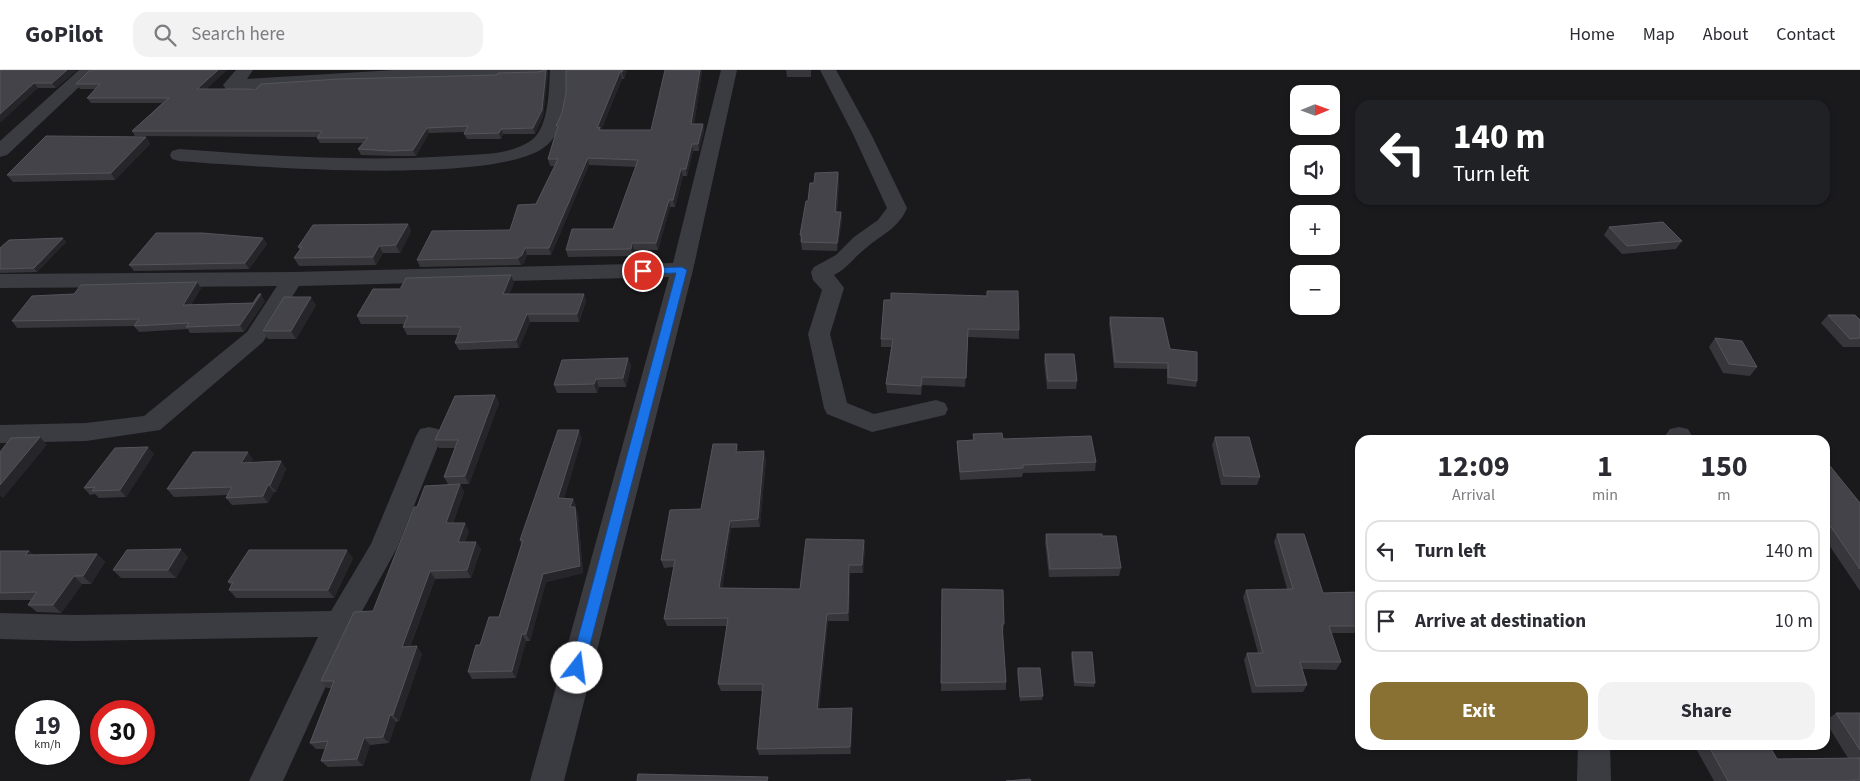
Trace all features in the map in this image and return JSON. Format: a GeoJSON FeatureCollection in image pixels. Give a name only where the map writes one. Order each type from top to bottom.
{"type":"FeatureCollection","features":[{"type":"Feature","properties":{"kind":"street"},"geometry":{"type":"LineString","coordinates":[[0,152],[89,70]]}},
{"type":"Feature","properties":{"kind":"street"},"geometry":{"type":"LineString","coordinates":[[245,70],[232,85],[342,77],[539,70]]}},
{"type":"Feature","properties":{"kind":"street"},"geometry":{"type":"LineString","coordinates":[[179,155],[258,161],[367,164],[427,164],[500,158],[526,152],[542,141],[557,111],[558,70]]}},
{"type":"Feature","properties":{"kind":"street"},"geometry":{"type":"LineString","coordinates":[[547,781],[682,270],[728,70]]}},
{"type":"Feature","properties":{"kind":"street"},"geometry":{"type":"LineString","coordinates":[[828,70],[862,134],[896,208],[895,215],[887,222],[854,246],[846,257],[832,268],[822,272],[824,280],[833,288],[819,334],[836,408],[872,423],[936,409]]}},
{"type":"Feature","properties":{"kind":"street"},"geometry":{"type":"LineString","coordinates":[[0,281],[292,279],[682,270]]}},
{"type":"Feature","properties":{"kind":"street"},"geometry":{"type":"LineString","coordinates":[[0,434],[86,432],[151,424],[255,337],[292,279]]}},
{"type":"Feature","properties":{"kind":"street"},"geometry":{"type":"LineString","coordinates":[[266,781],[339,624],[383,548],[429,436]]}},
{"type":"Feature","properties":{"kind":"street"},"geometry":{"type":"LineString","coordinates":[[0,626],[75,628],[339,624]]}},
{"type":"Feature","properties":{"kind":"street"},"geometry":{"type":"LineString","coordinates":[[1594,750],[1594,781]]}},
{"type":"Feature","properties":{"kind":"building"},"geometry":{"type":"Polygon","coordinates":[[[0,70],[67,70],[52,83],[34,83],[0,114],[0,70]]]}},
{"type":"Feature","properties":{"kind":"building"},"geometry":{"type":"Polygon","coordinates":[[[90,70],[218,70],[197,89],[256,89],[261,84],[340,79],[497,75],[498,73],[546,70],[542,110],[533,128],[501,129],[499,133],[464,134],[468,126],[427,128],[413,150],[391,151],[358,149],[368,138],[317,138],[322,131],[132,131],[169,98],[87,98],[100,84],[76,84],[90,70]]]}},
{"type":"Feature","properties":{"kind":"building"},"geometry":{"type":"Polygon","coordinates":[[[566,70],[623,70],[620,72],[597,128],[600,127],[599,130],[651,130],[665,70],[700,70],[691,124],[703,124],[698,144],[692,144],[686,169],[681,169],[673,200],[669,200],[656,243],[632,243],[631,249],[566,250],[572,229],[613,229],[638,160],[588,158],[549,248],[525,248],[522,255],[518,258],[417,260],[432,231],[510,230],[518,205],[536,204],[558,159],[548,159],[558,126],[556,126],[562,113],[566,93],[566,70]]]}},
{"type":"Feature","properties":{"kind":"building"},"geometry":{"type":"Polygon","coordinates":[[[46,136],[146,137],[111,173],[7,175],[46,136]]]}},
{"type":"Feature","properties":{"kind":"building"},"geometry":{"type":"Polygon","coordinates":[[[838,172],[835,212],[841,212],[837,243],[801,242],[802,235],[800,235],[806,201],[808,201],[810,183],[814,183],[815,173],[838,172]]]}},
{"type":"Feature","properties":{"kind":"building"},"geometry":{"type":"Polygon","coordinates":[[[1663,222],[1682,241],[1627,246],[1609,227],[1663,222]]]}},
{"type":"Feature","properties":{"kind":"building"},"geometry":{"type":"Polygon","coordinates":[[[408,224],[396,245],[379,246],[373,257],[294,258],[302,247],[298,247],[313,225],[408,224]]]}},
{"type":"Feature","properties":{"kind":"building"},"geometry":{"type":"Polygon","coordinates":[[[156,233],[202,233],[263,238],[245,263],[129,265],[156,233]]]}},
{"type":"Feature","properties":{"kind":"building"},"geometry":{"type":"Polygon","coordinates":[[[63,238],[34,268],[0,269],[0,248],[9,240],[63,238]]]}},
{"type":"Feature","properties":{"kind":"building"},"geometry":{"type":"Polygon","coordinates":[[[511,275],[503,294],[584,294],[577,314],[527,314],[516,340],[455,343],[461,327],[403,327],[408,316],[357,316],[373,289],[400,289],[406,278],[511,275]]]}},
{"type":"Feature","properties":{"kind":"building"},"geometry":{"type":"Polygon","coordinates":[[[197,282],[183,305],[253,303],[261,294],[240,325],[186,327],[189,323],[134,326],[139,319],[12,321],[32,296],[74,294],[81,285],[197,282]]]}},
{"type":"Feature","properties":{"kind":"building"},"geometry":{"type":"Polygon","coordinates":[[[987,291],[1018,291],[1019,330],[968,329],[966,378],[922,377],[921,386],[886,384],[893,339],[881,339],[884,300],[891,300],[891,293],[987,296],[987,291]]]}},
{"type":"Feature","properties":{"kind":"building"},"geometry":{"type":"Polygon","coordinates":[[[284,297],[311,297],[291,331],[263,331],[284,297]]]}},
{"type":"Feature","properties":{"kind":"building"},"geometry":{"type":"Polygon","coordinates":[[[1828,315],[1855,315],[1860,320],[1860,338],[1850,339],[1828,315]]]}},
{"type":"Feature","properties":{"kind":"building"},"geometry":{"type":"Polygon","coordinates":[[[1110,317],[1163,318],[1170,349],[1197,352],[1197,381],[1168,377],[1168,363],[1115,362],[1110,317]]]}},
{"type":"Feature","properties":{"kind":"building"},"geometry":{"type":"Polygon","coordinates":[[[1715,338],[1742,341],[1757,367],[1729,364],[1715,338]]]}},
{"type":"Feature","properties":{"kind":"building"},"geometry":{"type":"Polygon","coordinates":[[[1045,354],[1074,354],[1077,381],[1048,381],[1045,354]]]}},
{"type":"Feature","properties":{"kind":"building"},"geometry":{"type":"Polygon","coordinates":[[[628,358],[623,378],[596,379],[594,384],[554,385],[562,360],[628,358]]]}},
{"type":"Feature","properties":{"kind":"building"},"geometry":{"type":"Polygon","coordinates":[[[495,395],[465,476],[444,477],[458,440],[435,440],[455,396],[495,395]]]}},
{"type":"Feature","properties":{"kind":"building"},"geometry":{"type":"Polygon","coordinates":[[[558,430],[579,430],[558,498],[573,499],[570,507],[575,507],[580,566],[543,574],[526,634],[522,634],[512,671],[468,672],[476,645],[480,645],[489,617],[499,617],[523,540],[520,540],[558,430]]]}},
{"type":"Feature","properties":{"kind":"building"},"geometry":{"type":"Polygon","coordinates":[[[1002,433],[1003,439],[1091,436],[1096,462],[1023,465],[1023,468],[960,472],[957,441],[974,440],[973,434],[1002,433]]]}},
{"type":"Feature","properties":{"kind":"building"},"geometry":{"type":"Polygon","coordinates":[[[40,437],[0,485],[0,452],[11,438],[40,437]]]}},
{"type":"Feature","properties":{"kind":"building"},"geometry":{"type":"Polygon","coordinates":[[[1215,437],[1249,437],[1260,477],[1224,476],[1215,437]]]}},
{"type":"Feature","properties":{"kind":"building"},"geometry":{"type":"Polygon","coordinates":[[[713,444],[737,444],[736,452],[764,451],[758,519],[730,521],[719,588],[800,589],[806,539],[864,540],[862,565],[849,565],[848,613],[827,614],[817,709],[852,708],[850,747],[757,749],[763,684],[718,684],[728,618],[664,619],[675,560],[661,560],[670,510],[701,509],[713,444]]]}},
{"type":"Feature","properties":{"kind":"building"},"geometry":{"type":"Polygon","coordinates":[[[148,447],[120,490],[92,491],[95,487],[84,488],[115,448],[148,447]]]}},
{"type":"Feature","properties":{"kind":"building"},"geometry":{"type":"Polygon","coordinates":[[[193,452],[248,452],[241,463],[281,461],[263,496],[226,498],[232,487],[167,489],[193,452]]]}},
{"type":"Feature","properties":{"kind":"building"},"geometry":{"type":"Polygon","coordinates":[[[1830,466],[1860,503],[1860,569],[1831,527],[1830,466]]]}},
{"type":"Feature","properties":{"kind":"building"},"geometry":{"type":"Polygon","coordinates":[[[460,484],[446,523],[465,523],[458,542],[476,542],[467,570],[430,571],[402,647],[417,646],[393,715],[390,715],[383,737],[364,738],[357,759],[321,761],[328,741],[310,743],[334,681],[321,681],[354,612],[373,611],[414,507],[417,507],[425,486],[460,484]]]}},
{"type":"Feature","properties":{"kind":"building"},"geometry":{"type":"Polygon","coordinates":[[[1046,534],[1102,534],[1102,536],[1116,536],[1121,568],[1050,569],[1046,534]]]}},
{"type":"Feature","properties":{"kind":"building"},"geometry":{"type":"Polygon","coordinates":[[[1277,534],[1304,534],[1323,593],[1355,592],[1355,626],[1329,626],[1341,662],[1300,662],[1307,685],[1256,686],[1247,653],[1263,653],[1246,590],[1293,589],[1277,534]]]}},
{"type":"Feature","properties":{"kind":"building"},"geometry":{"type":"Polygon","coordinates":[[[181,549],[168,570],[113,570],[127,550],[181,549]]]}},
{"type":"Feature","properties":{"kind":"building"},"geometry":{"type":"Polygon","coordinates":[[[249,550],[347,550],[328,590],[229,590],[233,582],[228,582],[249,550]]]}},
{"type":"Feature","properties":{"kind":"building"},"geometry":{"type":"Polygon","coordinates":[[[0,551],[29,551],[25,555],[97,554],[83,576],[74,576],[53,605],[28,605],[37,592],[0,593],[0,551]]]}},
{"type":"Feature","properties":{"kind":"building"},"geometry":{"type":"Polygon","coordinates":[[[942,589],[1003,590],[1004,624],[1002,624],[1006,682],[941,683],[942,589]]]}},
{"type":"Feature","properties":{"kind":"building"},"geometry":{"type":"Polygon","coordinates":[[[1072,652],[1092,652],[1095,683],[1075,682],[1072,652]]]}},
{"type":"Feature","properties":{"kind":"building"},"geometry":{"type":"Polygon","coordinates":[[[1018,668],[1040,668],[1043,696],[1020,697],[1018,668]]]}},
{"type":"Feature","properties":{"kind":"building"},"geometry":{"type":"Polygon","coordinates":[[[1836,713],[1860,713],[1860,750],[1836,713]]]}},
{"type":"Feature","properties":{"kind":"building"},"geometry":{"type":"Polygon","coordinates":[[[1711,750],[1772,750],[1777,759],[1860,758],[1860,780],[1728,781],[1711,750]]]}},
{"type":"Feature","properties":{"kind":"building"},"geometry":{"type":"Polygon","coordinates":[[[638,774],[768,777],[767,781],[637,781],[638,774]]]}},
{"type":"Feature","properties":{"kind":"building"},"geometry":{"type":"Polygon","coordinates":[[[1030,779],[1031,781],[1006,781],[1030,779]]]}},
{"type":"Feature","properties":{"kind":"route"},"geometry":{"type":"LineString","coordinates":[[577,668],[682,270],[643,271]]}}]}
